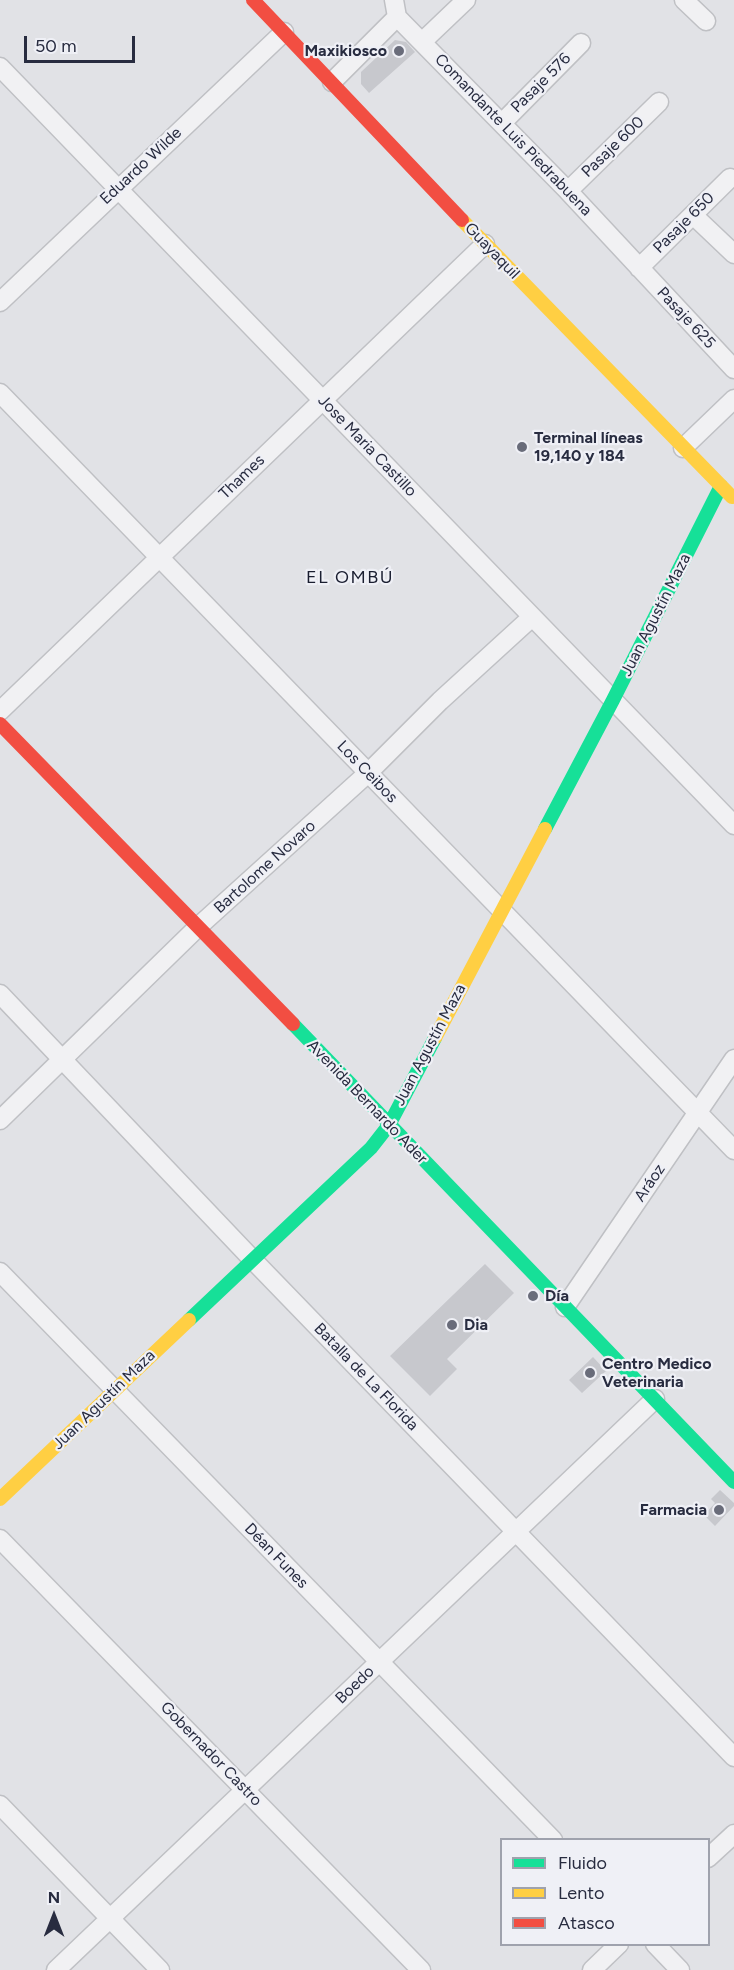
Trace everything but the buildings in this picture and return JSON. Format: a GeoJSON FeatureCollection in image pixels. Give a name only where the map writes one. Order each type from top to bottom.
{"type":"FeatureCollection","features":[{"type":"Feature","properties":{"kind":"street","name":"Guayaquil"},"geometry":{"type":"LineString","coordinates":[[254,0],[485,244],[734,500]]}},
{"type":"Feature","properties":{"kind":"street"},"geometry":{"type":"LineString","coordinates":[[423,41],[466,0]]}},
{"type":"Feature","properties":{"kind":"street"},"geometry":{"type":"LineString","coordinates":[[684,0],[706,21]]}},
{"type":"Feature","properties":{"kind":"street"},"geometry":{"type":"LineString","coordinates":[[332,82],[396,8]]}},
{"type":"Feature","properties":{"kind":"street","name":"Comandante Luis Piedrabuena"},"geometry":{"type":"LineString","coordinates":[[396,8],[423,41],[639,268]]}},
{"type":"Feature","properties":{"kind":"street","name":"Eduardo Wilde"},"geometry":{"type":"LineString","coordinates":[[0,302],[284,32]]}},
{"type":"Feature","properties":{"kind":"street","name":"Pasaje 576"},"geometry":{"type":"LineString","coordinates":[[502,123],[581,43]]}},
{"type":"Feature","properties":{"kind":"street","name":"Jose Maria Castillo"},"geometry":{"type":"LineString","coordinates":[[0,66],[734,825]]}},
{"type":"Feature","properties":{"kind":"street","name":"Pasaje 600"},"geometry":{"type":"LineString","coordinates":[[568,191],[659,102]]}},
{"type":"Feature","properties":{"kind":"street","name":"Pasaje 650"},"geometry":{"type":"LineString","coordinates":[[639,268],[730,178]]}},
{"type":"Feature","properties":{"kind":"street"},"geometry":{"type":"LineString","coordinates":[[693,215],[734,254]]}},
{"type":"Feature","properties":{"kind":"street","name":"Thames"},"geometry":{"type":"LineString","coordinates":[[0,711],[485,244]]}},
{"type":"Feature","properties":{"kind":"street","name":"Pasaje 625"},"geometry":{"type":"LineString","coordinates":[[639,268],[734,369]]}},
{"type":"Feature","properties":{"kind":"street","name":"Los Ceibos"},"geometry":{"type":"LineString","coordinates":[[0,393],[734,1150]]}},
{"type":"Feature","properties":{"kind":"street"},"geometry":{"type":"LineString","coordinates":[[682,448],[734,399]]}},
{"type":"Feature","properties":{"kind":"street","name":"Juan Agustín Maza"},"geometry":{"type":"LineString","coordinates":[[0,1499],[371,1148],[389,1125],[613,700],[721,486]]}},
{"type":"Feature","properties":{"kind":"street","name":"Bartolome Novaro"},"geometry":{"type":"LineString","coordinates":[[0,1120],[199,926],[368,773],[440,701],[532,617]]}},
{"type":"Feature","properties":{"kind":"street","name":"Avenida Bernardo Ader"},"geometry":{"type":"LineString","coordinates":[[0,723],[199,926],[734,1482]]}},
{"type":"Feature","properties":{"kind":"street","name":"Batalla de La Florida"},"geometry":{"type":"LineString","coordinates":[[0,994],[252,1259],[734,1757]]}},
{"type":"Feature","properties":{"kind":"street","name":"Aráoz"},"geometry":{"type":"LineString","coordinates":[[565,1307],[734,1059]]}},
{"type":"Feature","properties":{"kind":"street","name":"Déan Funes"},"geometry":{"type":"LineString","coordinates":[[0,1272],[552,1838]]}},
{"type":"Feature","properties":{"kind":"street","name":"Boedo"},"geometry":{"type":"LineString","coordinates":[[56,1970],[655,1400]]}},
{"type":"Feature","properties":{"kind":"street","name":"Gobernador Castro"},"geometry":{"type":"LineString","coordinates":[[0,1539],[421,1970]]}},
{"type":"Feature","properties":{"kind":"street"},"geometry":{"type":"LineString","coordinates":[[0,1805],[160,1970]]}},
{"type":"Feature","properties":{"kind":"street"},"geometry":{"type":"LineString","coordinates":[[710,1856],[734,1834]]}},
{"type":"Feature","properties":{"kind":"street"},"geometry":{"type":"LineString","coordinates":[[592,1970],[617,1946]]}},
{"type":"Feature","properties":{"kind":"street"},"geometry":{"type":"LineString","coordinates":[[657,1946],[680,1970]]}},
{"type":"Feature","properties":{"kind":"traffic: fast"},"geometry":{"type":"LineString","coordinates":[[545,829],[721,486]]}},
{"type":"Feature","properties":{"kind":"traffic: fast"},"geometry":{"type":"LineString","coordinates":[[293,1024],[734,1482]]}},
{"type":"Feature","properties":{"kind":"traffic: fast"},"geometry":{"type":"LineString","coordinates":[[189,1320],[371,1148],[389,1125],[435,1038]]}},
{"type":"Feature","properties":{"kind":"traffic: slow"},"geometry":{"type":"LineString","coordinates":[[462,220],[732,497]]}},
{"type":"Feature","properties":{"kind":"traffic: slow"},"geometry":{"type":"LineString","coordinates":[[435,1038],[545,829]]}},
{"type":"Feature","properties":{"kind":"traffic: slow"},"geometry":{"type":"LineString","coordinates":[[0,1499],[189,1320]]}},
{"type":"Feature","properties":{"kind":"traffic: jam"},"geometry":{"type":"LineString","coordinates":[[253,0],[462,220]]}},
{"type":"Feature","properties":{"kind":"traffic: jam"},"geometry":{"type":"LineString","coordinates":[[0,724],[293,1024]]}},
{"type":"Feature","properties":{"kind":"place","name":"Maxikiosco"},"geometry":{"type":"Point","coordinates":[399,51]}},
{"type":"Feature","properties":{"kind":"place","name":"Terminal líneas 19,140 y 184"},"geometry":{"type":"Point","coordinates":[522,447]}},
{"type":"Feature","properties":{"kind":"place","name":"Día"},"geometry":{"type":"Point","coordinates":[533,1296]}},
{"type":"Feature","properties":{"kind":"place","name":"Dia"},"geometry":{"type":"Point","coordinates":[452,1325]}},
{"type":"Feature","properties":{"kind":"place","name":"Centro Medico Veterinaria"},"geometry":{"type":"Point","coordinates":[590,1373]}},
{"type":"Feature","properties":{"kind":"place","name":"Farmacia"},"geometry":{"type":"Point","coordinates":[719,1510]}},
{"type":"Feature","properties":{"kind":"district","name":"EL OMBÚ"},"geometry":{"type":"Point","coordinates":[350,578]}}]}
